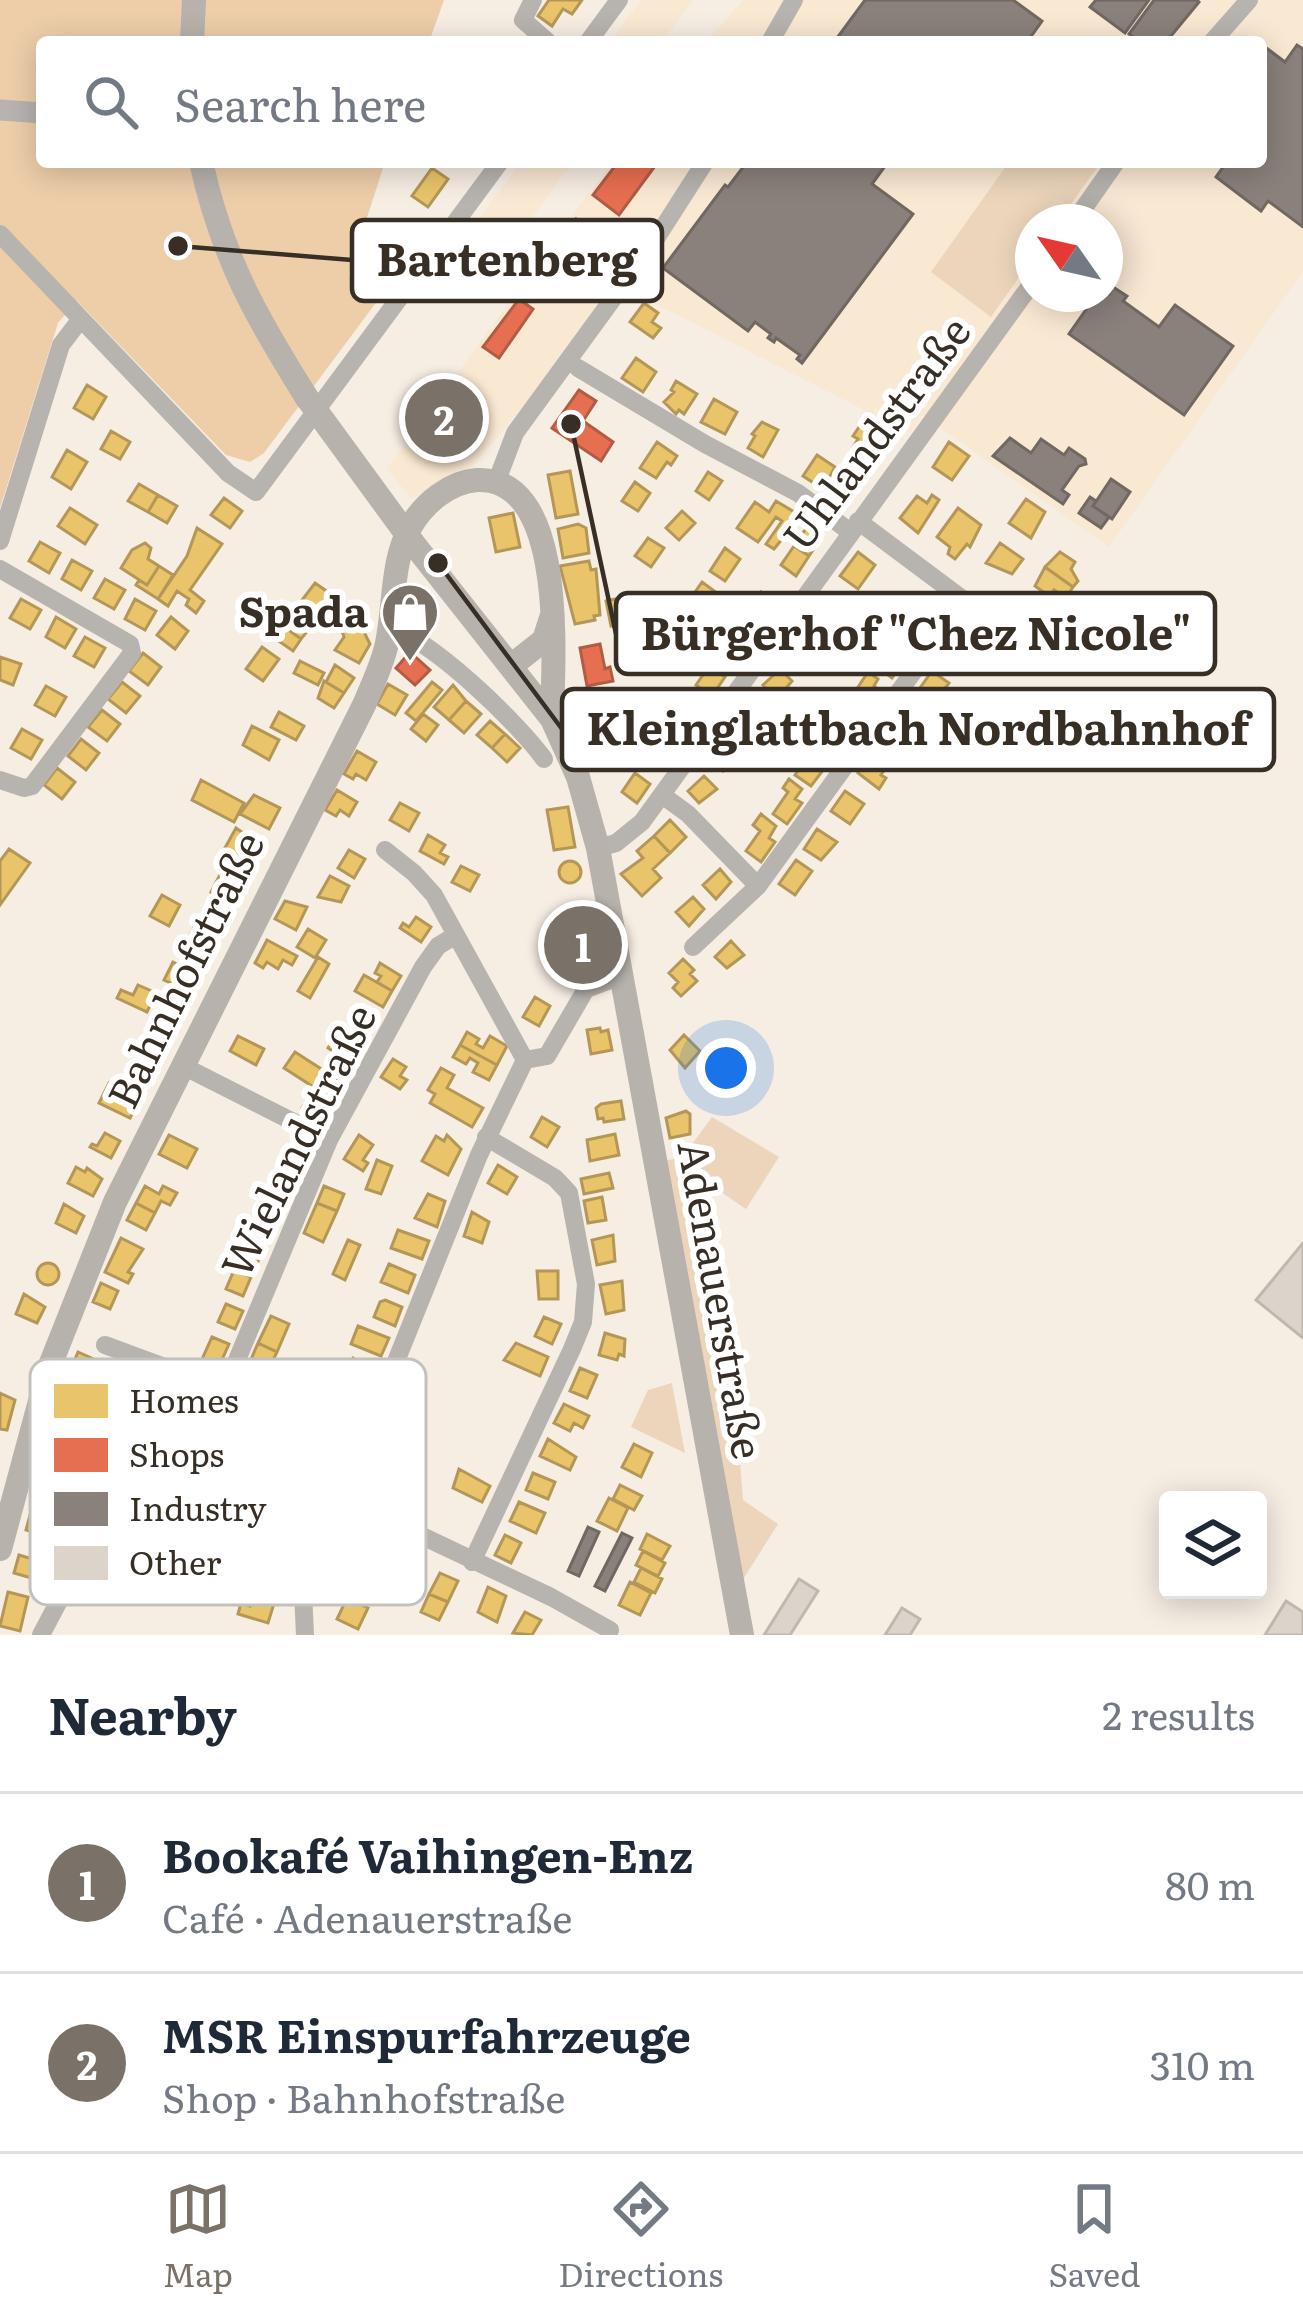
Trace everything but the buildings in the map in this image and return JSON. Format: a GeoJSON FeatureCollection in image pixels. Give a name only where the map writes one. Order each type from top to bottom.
{"type":"FeatureCollection","features":[{"type":"Feature","properties":{"kind":"main road"},"geometry":{"type":"LineString","coordinates":[[190,36],[194,0]]}},
{"type":"Feature","properties":{"kind":"main road","name":"Adenauerstraße"},"geometry":{"type":"LineString","coordinates":[[203,168],[241,287],[307,398],[552,719],[578,777],[598,848],[742,1635]]}},
{"type":"Feature","properties":{"kind":"main road","name":"Bahnhofstraße"},"geometry":{"type":"LineString","coordinates":[[52,1359],[115,1202],[365,703],[389,628],[403,545],[414,520],[436,497],[454,487],[477,480],[496,483]]}},
{"type":"Feature","properties":{"kind":"main road"},"geometry":{"type":"LineString","coordinates":[[496,483],[521,498],[532,512],[556,635],[552,719]]}},
{"type":"Feature","properties":{"kind":"main road"},"geometry":{"type":"LineString","coordinates":[[511,666],[544,640],[551,610]]}},
{"type":"Feature","properties":{"kind":"main road","name":"Bahnhofstraße"},"geometry":{"type":"LineString","coordinates":[[0,1549],[30,1438]]}},
{"type":"Feature","properties":{"kind":"street"},"geometry":{"type":"LineString","coordinates":[[533,0],[523,20],[541,36]]}},
{"type":"Feature","properties":{"kind":"street"},"geometry":{"type":"LineString","coordinates":[[592,36],[619,0]]}},
{"type":"Feature","properties":{"kind":"street"},"geometry":{"type":"LineString","coordinates":[[773,36],[794,0]]}},
{"type":"Feature","properties":{"kind":"street"},"geometry":{"type":"LineString","coordinates":[[1217,36],[1249,0]]}},
{"type":"Feature","properties":{"kind":"street"},"geometry":{"type":"LineString","coordinates":[[0,110],[36,113]]}},
{"type":"Feature","properties":{"kind":"street"},"geometry":{"type":"LineString","coordinates":[[0,234],[228,473],[256,492],[496,168]]}},
{"type":"Feature","properties":{"kind":"street"},"geometry":{"type":"LineString","coordinates":[[496,483],[515,433],[650,248],[701,168]]}},
{"type":"Feature","properties":{"kind":"street"},"geometry":{"type":"LineString","coordinates":[[1087,204],[1112,168]]}},
{"type":"Feature","properties":{"kind":"street","name":"Uhlandstraße"},"geometry":{"type":"LineString","coordinates":[[598,848],[629,834],[662,795],[1015,306]]}},
{"type":"Feature","properties":{"kind":"street"},"geometry":{"type":"LineString","coordinates":[[0,542],[61,345],[80,320]]}},
{"type":"Feature","properties":{"kind":"street"},"geometry":{"type":"LineString","coordinates":[[578,368],[853,526],[1019,642]]}},
{"type":"Feature","properties":{"kind":"street"},"geometry":{"type":"LineString","coordinates":[[0,568],[130,644],[132,653],[32,786],[0,780]]}},
{"type":"Feature","properties":{"kind":"street"},"geometry":{"type":"LineString","coordinates":[[693,947],[758,886],[964,602]]}},
{"type":"Feature","properties":{"kind":"street"},"geometry":{"type":"LineString","coordinates":[[389,628],[417,639],[525,733],[544,759]]}},
{"type":"Feature","properties":{"kind":"street"},"geometry":{"type":"LineString","coordinates":[[662,795],[688,814],[758,886]]}},
{"type":"Feature","properties":{"kind":"street"},"geometry":{"type":"LineString","coordinates":[[385,850],[434,895],[526,1060]]}},
{"type":"Feature","properties":{"kind":"street","name":"Wielandstraße"},"geometry":{"type":"LineString","coordinates":[[237,1359],[329,1140],[423,967],[438,946],[456,935]]}},
{"type":"Feature","properties":{"kind":"street"},"geometry":{"type":"LineString","coordinates":[[526,1060],[547,1056],[586,989],[621,976]]}},
{"type":"Feature","properties":{"kind":"street"},"geometry":{"type":"LineString","coordinates":[[397,1359],[486,1137],[526,1060]]}},
{"type":"Feature","properties":{"kind":"street"},"geometry":{"type":"LineString","coordinates":[[181,1065],[329,1140]]}},
{"type":"Feature","properties":{"kind":"street"},"geometry":{"type":"LineString","coordinates":[[472,1562],[572,1349],[583,1322],[586,1284],[569,1193],[555,1178],[486,1137]]}},
{"type":"Feature","properties":{"kind":"street"},"geometry":{"type":"LineString","coordinates":[[105,1346],[139,1359]]}},
{"type":"Feature","properties":{"kind":"street"},"geometry":{"type":"LineString","coordinates":[[426,1540],[574,1608],[610,1630]]}},
{"type":"Feature","properties":{"kind":"street"},"geometry":{"type":"LineString","coordinates":[[40,1635],[56,1605]]}},
{"type":"Feature","properties":{"kind":"street"},"geometry":{"type":"LineString","coordinates":[[304,1605],[305,1635]]}},
{"type":"Feature","properties":{"kind":"shaded area"},"geometry":{"type":"Polygon","coordinates":[[[0,0],[444,0],[431,36],[36,36],[36,168],[383,168],[349,273],[381,296],[264,453],[250,462],[226,455],[77,301],[58,323],[0,508],[0,0]]]}},
{"type":"Feature","properties":{"kind":"shaded area"},"geometry":{"type":"Polygon","coordinates":[[[641,0],[693,0],[666,36],[614,36],[641,0]]]}},
{"type":"Feature","properties":{"kind":"shaded area"},"geometry":{"type":"Polygon","coordinates":[[[744,0],[1303,0],[1303,271],[1109,547],[922,415],[910,433],[616,284],[470,469],[412,499],[387,469],[608,168],[1267,168],[1267,36],[711,36],[744,0]]]}},
{"type":"Feature","properties":{"kind":"shaded area"},"geometry":{"type":"Polygon","coordinates":[[[517,168],[569,168],[495,268],[462,242],[517,168]]]}},
{"type":"Feature","properties":{"kind":"shaded area"},"geometry":{"type":"Polygon","coordinates":[[[1005,168],[1097,168],[1071,204],[1015,204],[1015,283],[991,317],[931,272],[1005,168]]]}},
{"type":"Feature","properties":{"kind":"shaded area"},"geometry":{"type":"Polygon","coordinates":[[[712,1117],[779,1157],[746,1209],[678,1163],[712,1117]]]}},
{"type":"Feature","properties":{"kind":"shaded area"},"geometry":{"type":"Polygon","coordinates":[[[674,1159],[697,1274],[736,1412],[743,1500],[778,1524],[742,1581],[663,1161],[674,1159]]]}},
{"type":"Feature","properties":{"kind":"shaded area"},"geometry":{"type":"Polygon","coordinates":[[[672,1383],[685,1453],[631,1427],[648,1390],[672,1383]]]}},
{"type":"Feature","properties":{"kind":"place","name":"Bartenberg"},"geometry":{"type":"Point","coordinates":[178,246]}},
{"type":"Feature","properties":{"kind":"place","name":"MSR Einspurfahrzeuge"},"geometry":{"type":"Point","coordinates":[444,418]}},
{"type":"Feature","properties":{"kind":"place","name":"Bürgerhof \"Chez Nicole\""},"geometry":{"type":"Point","coordinates":[571,424]}},
{"type":"Feature","properties":{"kind":"place","name":"Kleinglattbach Nordbahnhof"},"geometry":{"type":"Point","coordinates":[438,563]}},
{"type":"Feature","properties":{"kind":"place","name":"Spada"},"geometry":{"type":"Point","coordinates":[410,663]}},
{"type":"Feature","properties":{"kind":"place","name":"Bookafé Vaihingen-Enz"},"geometry":{"type":"Point","coordinates":[583,945]}}]}
